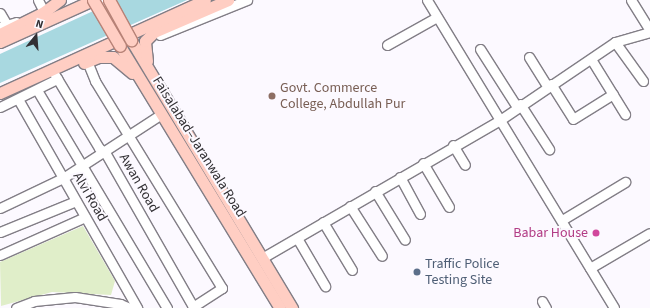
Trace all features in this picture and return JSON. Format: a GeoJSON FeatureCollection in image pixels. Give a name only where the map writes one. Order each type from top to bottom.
{"type":"FeatureCollection","features":[{"type":"Feature","properties":{"kind":"main road"},"geometry":{"type":"LineString","coordinates":[[0,34],[44,12],[60,0]]}},
{"type":"Feature","properties":{"kind":"main road"},"geometry":{"type":"LineString","coordinates":[[0,42],[93,0]]}},
{"type":"Feature","properties":{"kind":"main road","name":"Faisalabad–Jaranwala Road"},"geometry":{"type":"LineString","coordinates":[[93,0],[160,116],[280,308]]}},
{"type":"Feature","properties":{"kind":"main road","name":"Faisalabad–Jaranwala Road"},"geometry":{"type":"LineString","coordinates":[[109,0],[151,75],[292,308]]}},
{"type":"Feature","properties":{"kind":"main road"},"geometry":{"type":"LineString","coordinates":[[0,93],[205,0]]}},
{"type":"Feature","properties":{"kind":"main road"},"geometry":{"type":"LineString","coordinates":[[151,75],[145,52],[145,41],[154,32],[228,0]]}},
{"type":"Feature","properties":{"kind":"main road"},"geometry":{"type":"LineString","coordinates":[[0,97],[20,96],[87,61],[99,57],[113,58],[140,80]]}},
{"type":"Feature","properties":{"kind":"street"},"geometry":{"type":"LineString","coordinates":[[0,13],[3,26],[44,12],[38,0]]}},
{"type":"Feature","properties":{"kind":"street"},"geometry":{"type":"LineString","coordinates":[[145,41],[247,0]]}},
{"type":"Feature","properties":{"kind":"street"},"geometry":{"type":"LineString","coordinates":[[427,0],[562,220],[614,308]]}},
{"type":"Feature","properties":{"kind":"street"},"geometry":{"type":"LineString","coordinates":[[262,258],[453,145],[500,120],[518,105],[615,42],[650,32],[631,0]]}},
{"type":"Feature","properties":{"kind":"street"},"geometry":{"type":"LineString","coordinates":[[388,45],[437,17]]}},
{"type":"Feature","properties":{"kind":"street"},"geometry":{"type":"LineString","coordinates":[[615,42],[643,81]]}},
{"type":"Feature","properties":{"kind":"street"},"geometry":{"type":"LineString","coordinates":[[480,49],[549,149]]}},
{"type":"Feature","properties":{"kind":"street"},"geometry":{"type":"LineString","coordinates":[[529,57],[574,118],[613,94]]}},
{"type":"Feature","properties":{"kind":"street"},"geometry":{"type":"LineString","coordinates":[[591,58],[625,114]]}},
{"type":"Feature","properties":{"kind":"street"},"geometry":{"type":"LineString","coordinates":[[87,61],[95,81],[222,288],[194,307]]}},
{"type":"Feature","properties":{"kind":"street"},"geometry":{"type":"LineString","coordinates":[[0,108],[20,96],[38,90],[56,77]]}},
{"type":"Feature","properties":{"kind":"street","name":"Awan Road"},"geometry":{"type":"LineString","coordinates":[[56,77],[98,148],[104,151],[194,307]]}},
{"type":"Feature","properties":{"kind":"street"},"geometry":{"type":"LineString","coordinates":[[38,90],[84,165],[167,308]]}},
{"type":"Feature","properties":{"kind":"street","name":"Alvi Road"},"geometry":{"type":"LineString","coordinates":[[20,96],[85,218],[137,308]]}},
{"type":"Feature","properties":{"kind":"street"},"geometry":{"type":"LineString","coordinates":[[0,208],[63,178],[160,116]]}},
{"type":"Feature","properties":{"kind":"street"},"geometry":{"type":"LineString","coordinates":[[453,145],[465,165]]}},
{"type":"Feature","properties":{"kind":"street"},"geometry":{"type":"LineString","coordinates":[[424,163],[449,207]]}},
{"type":"Feature","properties":{"kind":"street"},"geometry":{"type":"LineString","coordinates":[[400,177],[420,214]]}},
{"type":"Feature","properties":{"kind":"street"},"geometry":{"type":"LineString","coordinates":[[562,220],[625,182]]}},
{"type":"Feature","properties":{"kind":"street"},"geometry":{"type":"LineString","coordinates":[[375,191],[405,240]]}},
{"type":"Feature","properties":{"kind":"street"},"geometry":{"type":"LineString","coordinates":[[0,232],[76,200]]}},
{"type":"Feature","properties":{"kind":"street"},"geometry":{"type":"LineString","coordinates":[[350,206],[382,256]]}},
{"type":"Feature","properties":{"kind":"street"},"geometry":{"type":"LineString","coordinates":[[0,255],[85,218]]}},
{"type":"Feature","properties":{"kind":"street"},"geometry":{"type":"LineString","coordinates":[[323,222],[352,270]]}},
{"type":"Feature","properties":{"kind":"street"},"geometry":{"type":"LineString","coordinates":[[590,268],[650,233]]}},
{"type":"Feature","properties":{"kind":"street"},"geometry":{"type":"LineString","coordinates":[[297,238],[325,286]]}},
{"type":"Feature","properties":{"kind":"street"},"geometry":{"type":"LineString","coordinates":[[120,306],[128,292]]}},
{"type":"Feature","properties":{"kind":"street"},"geometry":{"type":"LineString","coordinates":[[16,308],[34,301],[75,297],[130,308]]}},
{"type":"Feature","properties":{"kind":"green space"},"geometry":{"type":"Polygon","coordinates":[[[83,226],[115,281],[111,295],[52,292],[1,306],[0,262],[83,226]]]}},
{"type":"Feature","properties":{"kind":"water"},"geometry":{"type":"Polygon","coordinates":[[[117,0],[187,0],[0,83],[0,54],[117,0]]]}},
{"type":"Feature","properties":{"kind":"place","name":"Govt. Commerce College, Abdullah Pur"},"geometry":{"type":"Point","coordinates":[272,96]}},
{"type":"Feature","properties":{"kind":"place","name":"Babar House"},"geometry":{"type":"Point","coordinates":[596,233]}},
{"type":"Feature","properties":{"kind":"place","name":"Traffic Police Testing Site"},"geometry":{"type":"Point","coordinates":[417,272]}}]}
